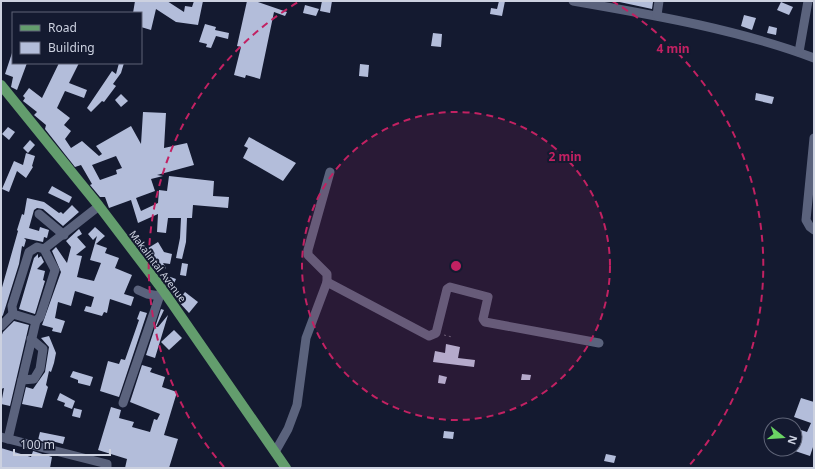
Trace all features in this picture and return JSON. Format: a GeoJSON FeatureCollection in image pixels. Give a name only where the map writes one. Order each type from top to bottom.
{"type":"FeatureCollection","features":[{"type":"Feature","properties":{"kind":"main road","name":"Makalintal Avenue"},"geometry":{"type":"LineString","coordinates":[[1,85],[99,206],[286,468]]}},
{"type":"Feature","properties":{"kind":"street"},"geometry":{"type":"LineString","coordinates":[[573,1],[657,15],[799,52],[814,58]]}},
{"type":"Feature","properties":{"kind":"street"},"geometry":{"type":"LineString","coordinates":[[657,15],[659,1]]}},
{"type":"Feature","properties":{"kind":"street"},"geometry":{"type":"LineString","coordinates":[[799,52],[808,1]]}},
{"type":"Feature","properties":{"kind":"street"},"geometry":{"type":"LineString","coordinates":[[814,138],[806,220],[810,227],[814,230]]}},
{"type":"Feature","properties":{"kind":"street"},"geometry":{"type":"LineString","coordinates":[[275,452],[288,429],[297,405],[306,338],[327,282],[324,269],[308,255],[308,250],[330,172]]}},
{"type":"Feature","properties":{"kind":"street"},"geometry":{"type":"LineString","coordinates":[[44,249],[64,235],[99,206]]}},
{"type":"Feature","properties":{"kind":"street"},"geometry":{"type":"LineString","coordinates":[[39,214],[64,235]]}},
{"type":"Feature","properties":{"kind":"street"},"geometry":{"type":"LineString","coordinates":[[13,314],[12,306],[29,252],[37,247],[44,249],[55,270],[40,317],[36,321],[22,380],[4,438],[107,464],[107,468]]}},
{"type":"Feature","properties":{"kind":"street"},"geometry":{"type":"LineString","coordinates":[[327,282],[429,336],[436,333],[447,289],[450,287],[488,297],[483,319],[485,322],[599,343]]}},
{"type":"Feature","properties":{"kind":"street"},"geometry":{"type":"LineString","coordinates":[[123,403],[161,293],[147,294],[138,290]]}},
{"type":"Feature","properties":{"kind":"street"},"geometry":{"type":"LineString","coordinates":[[13,314],[36,321]]}},
{"type":"Feature","properties":{"kind":"street"},"geometry":{"type":"LineString","coordinates":[[1,326],[13,314]]}},
{"type":"Feature","properties":{"kind":"street"},"geometry":{"type":"LineString","coordinates":[[22,380],[34,379],[40,369],[43,350],[31,339]]}},
{"type":"Feature","properties":{"kind":"path"},"geometry":{"type":"LineString","coordinates":[[436,333],[452,337]]}},
{"type":"Feature","properties":{"kind":"building"},"geometry":{"type":"Polygon","coordinates":[[[135,1],[167,1],[184,12],[185,6],[192,7],[194,1],[203,1],[198,25],[176,22],[156,9],[151,30],[142,27],[142,12],[133,12],[135,1]]]}},
{"type":"Feature","properties":{"kind":"building"},"geometry":{"type":"Polygon","coordinates":[[[247,1],[255,1],[287,12],[285,16],[274,12],[260,79],[246,75],[245,78],[234,75],[241,47],[237,46],[247,1]]]}},
{"type":"Feature","properties":{"kind":"building"},"geometry":{"type":"Polygon","coordinates":[[[322,1],[332,1],[330,13],[320,11],[322,1]]]}},
{"type":"Feature","properties":{"kind":"building"},"geometry":{"type":"Polygon","coordinates":[[[499,1],[505,1],[502,16],[490,14],[491,8],[497,9],[499,1]]]}},
{"type":"Feature","properties":{"kind":"building"},"geometry":{"type":"Polygon","coordinates":[[[615,1],[649,1],[653,2],[652,9],[615,1]]]}},
{"type":"Feature","properties":{"kind":"building"},"geometry":{"type":"Polygon","coordinates":[[[781,2],[793,7],[789,15],[777,10],[781,2]]]}},
{"type":"Feature","properties":{"kind":"building"},"geometry":{"type":"Polygon","coordinates":[[[305,5],[319,9],[316,16],[303,13],[305,5]]]}},
{"type":"Feature","properties":{"kind":"building"},"geometry":{"type":"Polygon","coordinates":[[[744,15],[756,18],[752,30],[741,26],[744,15]]]}},
{"type":"Feature","properties":{"kind":"building"},"geometry":{"type":"Polygon","coordinates":[[[205,24],[216,27],[215,30],[229,33],[228,39],[216,36],[211,48],[206,47],[207,44],[199,42],[205,24]]]}},
{"type":"Feature","properties":{"kind":"building"},"geometry":{"type":"Polygon","coordinates":[[[769,26],[777,28],[776,35],[767,33],[769,26]]]}},
{"type":"Feature","properties":{"kind":"building"},"geometry":{"type":"Polygon","coordinates":[[[433,33],[442,34],[441,47],[431,46],[433,33]]]}},
{"type":"Feature","properties":{"kind":"building"},"geometry":{"type":"Polygon","coordinates":[[[12,53],[12,64],[27,64],[17,90],[11,87],[13,77],[5,74],[12,53]]]}},
{"type":"Feature","properties":{"kind":"building"},"geometry":{"type":"Polygon","coordinates":[[[59,64],[78,64],[69,83],[87,90],[84,98],[65,91],[57,108],[70,118],[64,125],[71,131],[65,139],[71,148],[82,141],[99,156],[102,154],[96,146],[131,126],[141,144],[143,112],[166,113],[164,148],[187,143],[194,165],[157,175],[163,176],[151,179],[155,191],[136,198],[141,211],[158,203],[159,190],[167,191],[169,176],[214,181],[213,196],[229,197],[228,208],[193,205],[192,218],[187,218],[186,242],[182,259],[176,258],[180,238],[181,218],[168,218],[166,233],[157,232],[158,214],[138,223],[131,200],[109,208],[105,197],[100,197],[90,185],[92,184],[81,165],[75,167],[45,129],[46,125],[34,115],[37,112],[23,101],[25,98],[23,96],[29,88],[42,98],[59,64]],[[116,156],[92,165],[100,180],[117,174],[116,170],[122,168],[116,156]]]}},
{"type":"Feature","properties":{"kind":"building"},"geometry":{"type":"Polygon","coordinates":[[[119,64],[124,64],[121,73],[113,84],[116,86],[104,102],[102,101],[91,112],[87,108],[112,71],[116,74],[119,64]]]}},
{"type":"Feature","properties":{"kind":"building"},"geometry":{"type":"Polygon","coordinates":[[[360,64],[369,65],[368,77],[359,76],[360,64]]]}},
{"type":"Feature","properties":{"kind":"building"},"geometry":{"type":"Polygon","coordinates":[[[756,93],[774,97],[772,104],[755,100],[756,93]]]}},
{"type":"Feature","properties":{"kind":"building"},"geometry":{"type":"Polygon","coordinates":[[[121,94],[128,101],[121,107],[115,100],[121,94]]]}},
{"type":"Feature","properties":{"kind":"building"},"geometry":{"type":"Polygon","coordinates":[[[8,127],[15,132],[9,140],[2,134],[8,127]]]}},
{"type":"Feature","properties":{"kind":"building"},"geometry":{"type":"Polygon","coordinates":[[[249,137],[296,163],[283,181],[243,158],[248,148],[244,146],[249,137]]]}},
{"type":"Feature","properties":{"kind":"building"},"geometry":{"type":"Polygon","coordinates":[[[30,140],[35,145],[28,153],[23,148],[30,140]]]}},
{"type":"Feature","properties":{"kind":"building"},"geometry":{"type":"Polygon","coordinates":[[[26,153],[35,156],[33,167],[26,178],[17,171],[9,192],[2,189],[14,161],[23,165],[26,153]]]}},
{"type":"Feature","properties":{"kind":"building"},"geometry":{"type":"Polygon","coordinates":[[[52,186],[72,197],[69,203],[48,193],[52,186]]]}},
{"type":"Feature","properties":{"kind":"building"},"geometry":{"type":"Polygon","coordinates":[[[27,198],[44,202],[59,213],[61,212],[63,214],[72,205],[79,212],[63,226],[43,209],[37,208],[34,210],[29,228],[39,231],[40,227],[49,230],[47,238],[44,237],[43,242],[24,238],[26,240],[24,247],[22,246],[19,264],[1,318],[1,291],[18,231],[17,230],[22,214],[24,215],[27,198]]]}},
{"type":"Feature","properties":{"kind":"building"},"geometry":{"type":"Polygon","coordinates":[[[95,227],[105,236],[96,244],[107,248],[105,253],[119,258],[115,268],[132,275],[124,294],[134,297],[131,306],[110,299],[107,313],[104,312],[102,316],[84,311],[86,306],[91,307],[94,297],[75,291],[71,306],[58,302],[55,318],[65,321],[61,333],[52,331],[53,328],[42,325],[61,272],[52,251],[56,247],[67,263],[71,247],[66,241],[79,229],[82,234],[77,237],[86,247],[76,255],[82,256],[77,277],[94,281],[101,263],[90,260],[97,236],[93,240],[88,234],[95,227]]]}},
{"type":"Feature","properties":{"kind":"building"},"geometry":{"type":"Polygon","coordinates":[[[137,236],[143,243],[139,248],[133,240],[137,236]]]}},
{"type":"Feature","properties":{"kind":"building"},"geometry":{"type":"Polygon","coordinates":[[[158,242],[164,252],[172,254],[170,264],[163,263],[166,268],[158,273],[149,261],[150,257],[145,250],[158,242]]]}},
{"type":"Feature","properties":{"kind":"building"},"geometry":{"type":"Polygon","coordinates":[[[38,254],[38,258],[41,256],[44,262],[37,269],[45,271],[43,280],[45,281],[35,314],[19,309],[34,258],[38,254]]]}},
{"type":"Feature","properties":{"kind":"building"},"geometry":{"type":"Polygon","coordinates":[[[182,263],[188,264],[186,276],[180,275],[182,263]]]}},
{"type":"Feature","properties":{"kind":"building"},"geometry":{"type":"Polygon","coordinates":[[[165,275],[176,279],[172,288],[163,280],[165,275]]]}},
{"type":"Feature","properties":{"kind":"building"},"geometry":{"type":"Polygon","coordinates":[[[185,292],[198,302],[189,313],[178,301],[185,292]]]}},
{"type":"Feature","properties":{"kind":"building"},"geometry":{"type":"Polygon","coordinates":[[[161,309],[164,310],[156,327],[158,327],[168,315],[155,358],[146,355],[161,309]]]}},
{"type":"Feature","properties":{"kind":"building"},"geometry":{"type":"Polygon","coordinates":[[[140,311],[147,313],[119,397],[100,391],[108,361],[119,364],[121,359],[125,360],[139,320],[137,319],[140,311]]]}},
{"type":"Feature","properties":{"kind":"building"},"geometry":{"type":"Polygon","coordinates":[[[14,321],[29,325],[10,406],[1,404],[4,388],[1,389],[1,337],[3,332],[14,321]]]}},
{"type":"Feature","properties":{"kind":"building"},"geometry":{"type":"Polygon","coordinates":[[[174,330],[182,338],[169,350],[161,342],[174,330]]]}},
{"type":"Feature","properties":{"kind":"building"},"geometry":{"type":"Polygon","coordinates":[[[49,336],[56,353],[51,372],[49,371],[46,385],[48,387],[42,408],[22,404],[26,387],[33,389],[45,372],[49,347],[41,338],[49,336]]]}},
{"type":"Feature","properties":{"kind":"building"},"geometry":{"type":"Polygon","coordinates":[[[446,344],[460,347],[458,358],[475,360],[474,367],[433,362],[435,351],[445,353],[446,344]]]}},
{"type":"Feature","properties":{"kind":"building"},"geometry":{"type":"Polygon","coordinates":[[[142,365],[152,368],[150,372],[165,377],[162,387],[177,392],[164,435],[178,439],[169,468],[125,468],[127,459],[98,450],[111,407],[121,410],[119,418],[134,422],[132,427],[150,432],[154,419],[157,420],[160,414],[130,402],[142,365]]]}},
{"type":"Feature","properties":{"kind":"building"},"geometry":{"type":"Polygon","coordinates":[[[73,371],[93,377],[90,386],[78,383],[78,380],[70,377],[73,371]]]}},
{"type":"Feature","properties":{"kind":"building"},"geometry":{"type":"Polygon","coordinates":[[[522,374],[531,375],[530,380],[521,380],[522,374]]]}},
{"type":"Feature","properties":{"kind":"building"},"geometry":{"type":"Polygon","coordinates":[[[439,375],[447,377],[445,384],[438,383],[439,375]]]}},
{"type":"Feature","properties":{"kind":"building"},"geometry":{"type":"Polygon","coordinates":[[[60,393],[75,401],[72,409],[64,406],[65,403],[57,400],[60,393]]]}},
{"type":"Feature","properties":{"kind":"building"},"geometry":{"type":"Polygon","coordinates":[[[801,398],[814,402],[814,444],[810,456],[803,454],[803,431],[807,432],[811,423],[803,420],[803,417],[794,417],[801,398]]]}},
{"type":"Feature","properties":{"kind":"building"},"geometry":{"type":"Polygon","coordinates":[[[74,408],[82,410],[80,418],[72,416],[74,408]]]}},
{"type":"Feature","properties":{"kind":"building"},"geometry":{"type":"Polygon","coordinates":[[[444,431],[454,432],[453,439],[443,438],[444,431]]]}},
{"type":"Feature","properties":{"kind":"building"},"geometry":{"type":"Polygon","coordinates":[[[40,432],[65,437],[63,444],[48,440],[47,443],[38,440],[40,432]]]}},
{"type":"Feature","properties":{"kind":"building"},"geometry":{"type":"Polygon","coordinates":[[[1,448],[31,457],[33,451],[52,457],[50,468],[1,468],[1,448]]]}},
{"type":"Feature","properties":{"kind":"building"},"geometry":{"type":"Polygon","coordinates":[[[606,454],[616,456],[614,463],[604,461],[606,454]]]}}]}
